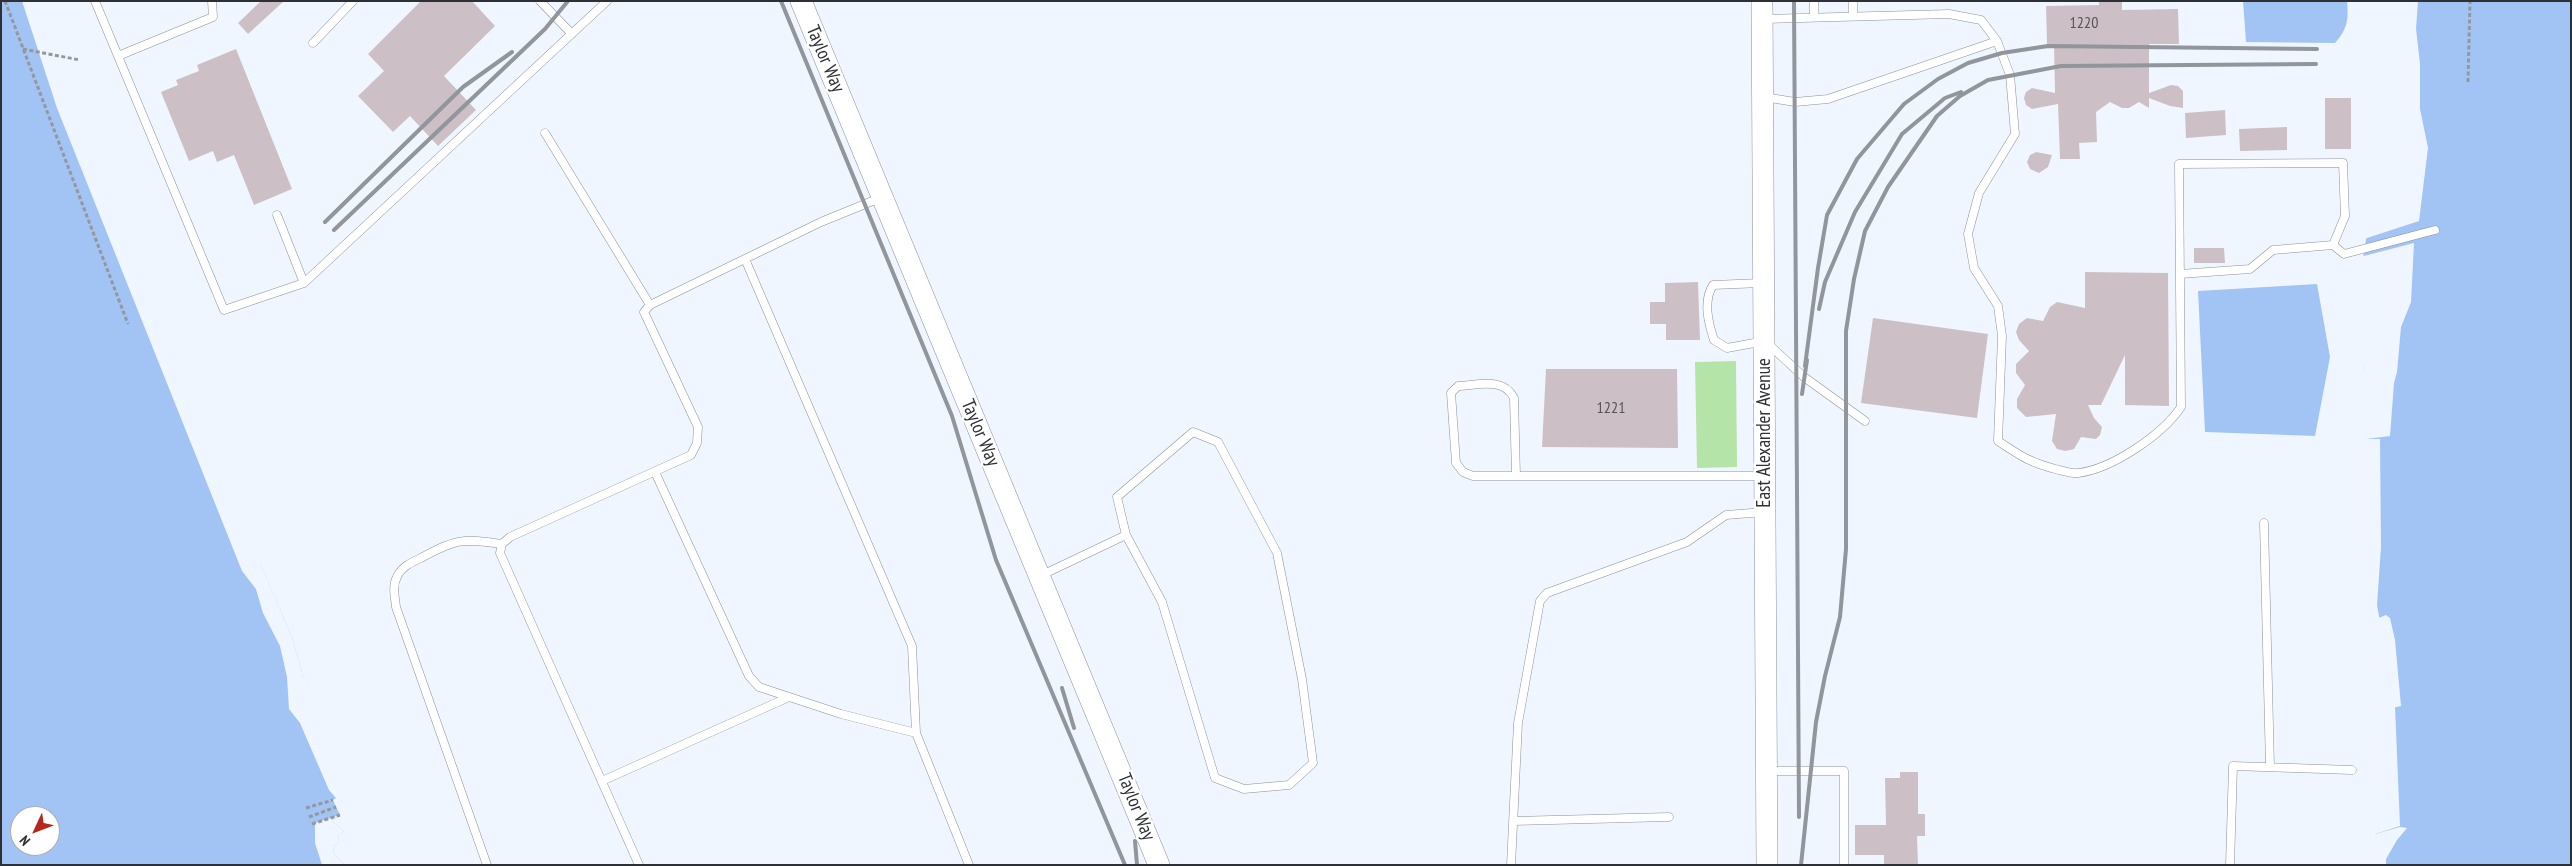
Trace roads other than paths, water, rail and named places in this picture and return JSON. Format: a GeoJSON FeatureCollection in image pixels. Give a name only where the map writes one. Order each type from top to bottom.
{"type":"FeatureCollection","features":[{"type":"Feature","properties":{"kind":"street","name":"Taylor Way"},"geometry":{"type":"LineString","coordinates":[[801,1],[1160,865]]}},
{"type":"Feature","properties":{"kind":"street","name":"East Alexander Avenue"},"geometry":{"type":"LineString","coordinates":[[1762,10],[1767,865]]}},
{"type":"Feature","properties":{"kind":"lane"},"geometry":{"type":"LineString","coordinates":[[95,1],[224,310],[304,283],[608,1]]}},
{"type":"Feature","properties":{"kind":"lane"},"geometry":{"type":"LineString","coordinates":[[118,56],[213,18],[212,1]]}},
{"type":"Feature","properties":{"kind":"lane"},"geometry":{"type":"LineString","coordinates":[[313,43],[353,1]]}},
{"type":"Feature","properties":{"kind":"lane"},"geometry":{"type":"LineString","coordinates":[[540,1],[572,34]]}},
{"type":"Feature","properties":{"kind":"lane"},"geometry":{"type":"LineString","coordinates":[[1814,1],[1814,18]]}},
{"type":"Feature","properties":{"kind":"lane"},"geometry":{"type":"LineString","coordinates":[[1853,1],[1853,16]]}},
{"type":"Feature","properties":{"kind":"lane"},"geometry":{"type":"LineString","coordinates":[[1762,10],[1814,18],[1948,14],[1980,20],[1997,41],[2010,75],[2015,134],[1979,193],[1968,234],[1974,268],[1998,306],[2002,336],[1998,441],[2031,463],[2076,474],[2113,462],[2151,438],[2172,421],[2181,407],[2179,164],[2344,163],[2345,216],[2333,245]]}},
{"type":"Feature","properties":{"kind":"lane"},"geometry":{"type":"LineString","coordinates":[[1763,97],[1795,102],[1828,99],[1997,41]]}},
{"type":"Feature","properties":{"kind":"lane"},"geometry":{"type":"LineString","coordinates":[[545,133],[650,306]]}},
{"type":"Feature","properties":{"kind":"lane"},"geometry":{"type":"LineString","coordinates":[[639,865],[500,553],[502,544],[510,538],[691,455],[697,443],[698,427],[644,312],[650,306],[821,222],[882,197]]}},
{"type":"Feature","properties":{"kind":"lane"},"geometry":{"type":"LineString","coordinates":[[277,215],[304,283]]}},
{"type":"Feature","properties":{"kind":"lane"},"geometry":{"type":"LineString","coordinates":[[2180,274],[2250,269],[2273,250],[2333,245],[2344,254],[2434,230]]}},
{"type":"Feature","properties":{"kind":"lane"},"geometry":{"type":"LineString","coordinates":[[745,259],[912,646],[916,733],[969,865]]}},
{"type":"Feature","properties":{"kind":"lane"},"geometry":{"type":"LineString","coordinates":[[1764,283],[1713,285],[1707,295],[1709,325],[1714,340],[1728,348],[1764,341],[1804,377],[1865,421]]}},
{"type":"Feature","properties":{"kind":"lane"},"geometry":{"type":"LineString","coordinates":[[1516,476],[1514,398],[1510,389],[1500,384],[1458,386],[1451,393],[1456,463],[1463,472],[1473,476],[1516,476],[1765,476]]}},
{"type":"Feature","properties":{"kind":"lane"},"geometry":{"type":"LineString","coordinates":[[1193,432],[1218,442],[1277,554],[1302,679],[1313,763],[1289,785],[1244,790],[1216,778],[1162,602],[1126,535],[1117,497],[1193,432]]}},
{"type":"Feature","properties":{"kind":"lane"},"geometry":{"type":"LineString","coordinates":[[655,472],[749,676],[760,686],[841,714],[916,733]]}},
{"type":"Feature","properties":{"kind":"lane"},"geometry":{"type":"LineString","coordinates":[[1511,865],[1518,723],[1540,601],[1547,592],[1687,542],[1726,515],[1766,512]]}},
{"type":"Feature","properties":{"kind":"lane"},"geometry":{"type":"LineString","coordinates":[[2264,522],[2270,767]]}},
{"type":"Feature","properties":{"kind":"lane"},"geometry":{"type":"LineString","coordinates":[[1040,576],[1126,535]]}},
{"type":"Feature","properties":{"kind":"lane"},"geometry":{"type":"LineString","coordinates":[[487,865],[396,607],[394,589],[397,576],[407,565],[451,542],[473,540],[502,544]]}},
{"type":"Feature","properties":{"kind":"lane"},"geometry":{"type":"LineString","coordinates":[[602,781],[789,696]]}},
{"type":"Feature","properties":{"kind":"lane"},"geometry":{"type":"LineString","coordinates":[[2230,865],[2233,766],[2352,770]]}},
{"type":"Feature","properties":{"kind":"lane"},"geometry":{"type":"LineString","coordinates":[[1767,771],[1844,771],[1844,865]]}},
{"type":"Feature","properties":{"kind":"lane"},"geometry":{"type":"LineString","coordinates":[[1513,821],[1669,817]]}},
{"type":"Feature","properties":{"kind":"water"},"geometry":{"type":"Polygon","coordinates":[[[1,1],[44,1],[256,554],[292,637],[303,676],[310,691],[300,723],[329,790],[336,798],[333,800],[340,815],[332,821],[344,831],[338,836],[339,842],[333,847],[334,854],[345,865],[1,865],[1,1]]]}},
{"type":"Feature","properties":{"kind":"water"},"geometry":{"type":"Polygon","coordinates":[[[2243,1],[2347,1],[2348,13],[2346,24],[2335,43],[2246,42],[2243,1]]]}},
{"type":"Feature","properties":{"kind":"water"},"geometry":{"type":"Polygon","coordinates":[[[2407,1],[2571,1],[2571,865],[2375,865],[2375,834],[2400,826],[2395,707],[2377,605],[2381,547],[2380,439],[2366,439],[2363,258],[2368,228],[2391,173],[2407,1]]]}},
{"type":"Feature","properties":{"kind":"water"},"geometry":{"type":"Polygon","coordinates":[[[2317,284],[2330,357],[2315,436],[2205,432],[2198,291],[2317,284]]]}},
{"type":"Feature","properties":{"kind":"railway"},"geometry":{"type":"LineString","coordinates":[[334,230],[545,29],[568,1]]}},
{"type":"Feature","properties":{"kind":"railway"},"geometry":{"type":"LineString","coordinates":[[781,1],[952,416],[996,560],[1125,865]]}},
{"type":"Feature","properties":{"kind":"railway"},"geometry":{"type":"LineString","coordinates":[[1794,1],[1799,817]]}},
{"type":"Feature","properties":{"kind":"railway"},"geometry":{"type":"LineString","coordinates":[[1805,366],[1827,215],[1857,159],[1904,104],[1938,79],[1968,63],[2002,53],[2048,46],[2317,49]]}},
{"type":"Feature","properties":{"kind":"railway"},"geometry":{"type":"LineString","coordinates":[[325,222],[463,87],[512,52]]}},
{"type":"Feature","properties":{"kind":"railway"},"geometry":{"type":"LineString","coordinates":[[1801,865],[1816,722],[1840,617],[1846,549],[1846,331],[1854,279],[1865,231],[1888,187],[1937,116],[1960,96],[1988,80],[2061,66],[2316,64]]}},
{"type":"Feature","properties":{"kind":"railway"},"geometry":{"type":"LineString","coordinates":[[1819,309],[1825,282],[1855,212],[1902,134],[1945,98],[1961,92]]}},
{"type":"Feature","properties":{"kind":"railway"},"geometry":{"type":"LineString","coordinates":[[1802,394],[1807,360]]}},
{"type":"Feature","properties":{"kind":"railway"},"geometry":{"type":"LineString","coordinates":[[1062,688],[1074,728]]}},
{"type":"Feature","properties":{"kind":"railway"},"geometry":{"type":"LineString","coordinates":[[1135,841],[1137,865]]}}]}
